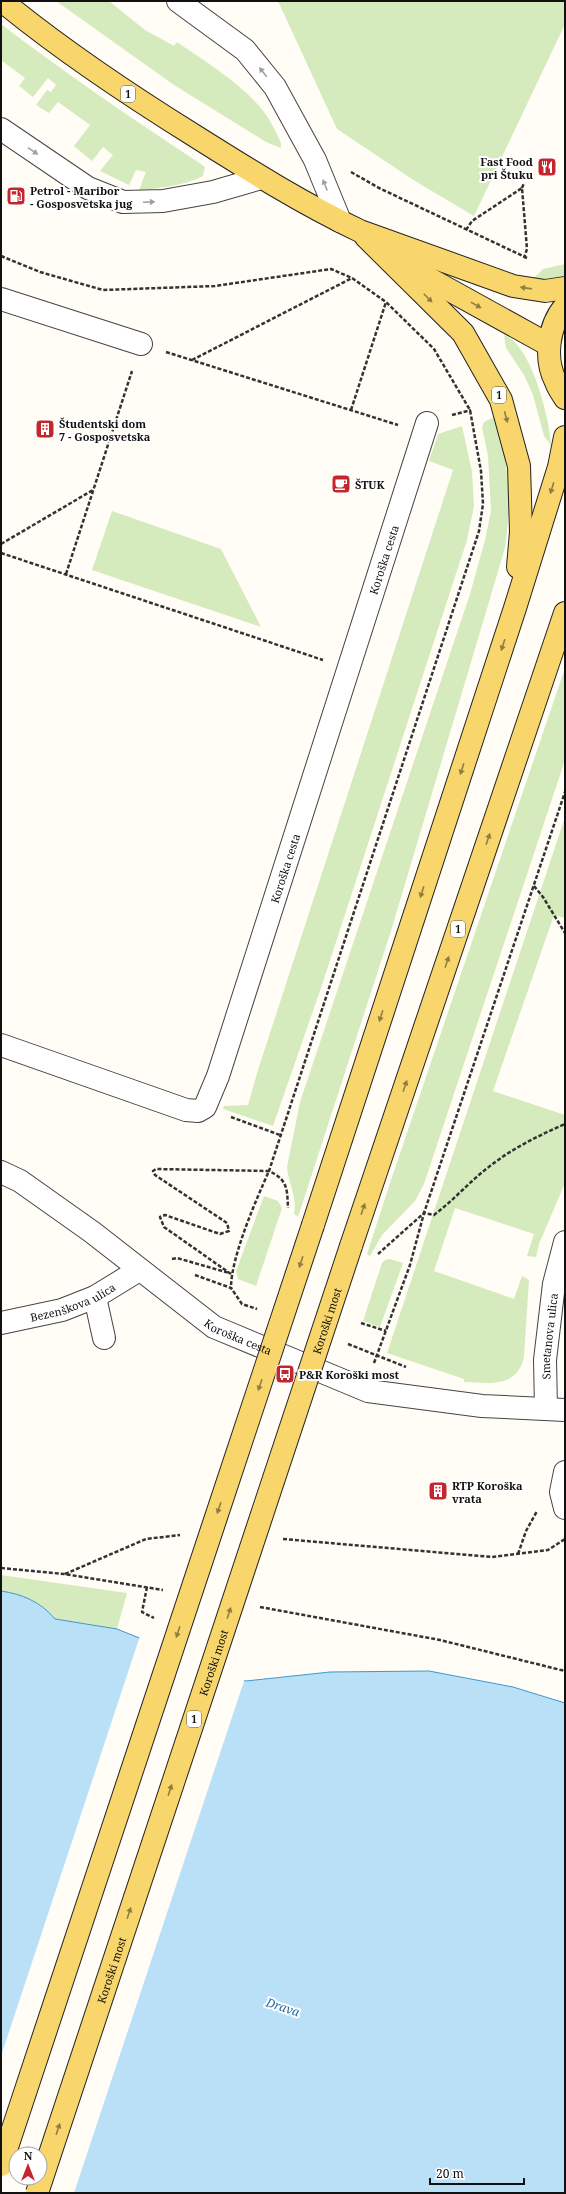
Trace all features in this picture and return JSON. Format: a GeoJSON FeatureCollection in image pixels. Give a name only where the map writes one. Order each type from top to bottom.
{"type":"FeatureCollection","features":[{"type":"Feature","properties":{"kind":"main road","name":"1"},"geometry":{"type":"LineString","coordinates":[[2,1],[125,92],[261,178],[340,221],[360,231],[513,286],[545,291],[565,288]]}},
{"type":"Feature","properties":{"kind":"main road","name":"1"},"geometry":{"type":"LineString","coordinates":[[360,231],[426,277],[549,345]]}},
{"type":"Feature","properties":{"kind":"main road","name":"1"},"geometry":{"type":"LineString","coordinates":[[360,231],[463,333],[501,400],[519,466],[521,532],[515,608]]}},
{"type":"Feature","properties":{"kind":"main road"},"geometry":{"type":"LineString","coordinates":[[565,306],[553,326],[549,345],[555,382],[565,398]]}},
{"type":"Feature","properties":{"kind":"main road","name":"1"},"geometry":{"type":"LineString","coordinates":[[1,2165],[313,1225],[515,608],[559,467],[565,437]]}},
{"type":"Feature","properties":{"kind":"main road","name":"Koroški most"},"geometry":{"type":"LineString","coordinates":[[37,2193],[351,1246],[565,613]]}},
{"type":"Feature","properties":{"kind":"street"},"geometry":{"type":"LineString","coordinates":[[178,1],[200,15],[245,50],[275,87],[315,160],[340,221]]}},
{"type":"Feature","properties":{"kind":"street"},"geometry":{"type":"LineString","coordinates":[[1,129],[88,188],[123,202],[163,201],[213,192],[261,178]]}},
{"type":"Feature","properties":{"kind":"street"},"geometry":{"type":"LineString","coordinates":[[1,299],[140,344]]}},
{"type":"Feature","properties":{"kind":"street","name":"Koroška cesta"},"geometry":{"type":"LineString","coordinates":[[204,1107],[220,1068],[427,423]]}},
{"type":"Feature","properties":{"kind":"street"},"geometry":{"type":"LineString","coordinates":[[1,1045],[186,1110],[198,1111],[204,1107]]}},
{"type":"Feature","properties":{"kind":"street","name":"Koroška cesta"},"geometry":{"type":"LineString","coordinates":[[1,1172],[20,1181],[92,1232],[214,1327],[368,1391],[482,1406],[555,1409]]}},
{"type":"Feature","properties":{"kind":"street","name":"Smetanova ulica"},"geometry":{"type":"LineString","coordinates":[[555,1409],[546,1360],[553,1292],[565,1242]]}},
{"type":"Feature","properties":{"kind":"street","name":"Bezenškova ulica"},"geometry":{"type":"LineString","coordinates":[[1,1323],[62,1310],[95,1297],[139,1270]]}},
{"type":"Feature","properties":{"kind":"street"},"geometry":{"type":"LineString","coordinates":[[95,1297],[104,1338]]}},
{"type":"Feature","properties":{"kind":"path"},"geometry":{"type":"LineString","coordinates":[[524,183],[522,188],[527,249],[524,258]]}},
{"type":"Feature","properties":{"kind":"path"},"geometry":{"type":"LineString","coordinates":[[466,230],[472,221],[522,188]]}},
{"type":"Feature","properties":{"kind":"path"},"geometry":{"type":"LineString","coordinates":[[1,256],[40,272],[103,290],[215,286],[331,269],[352,278],[386,302],[434,349],[470,410],[482,471],[483,504],[479,531],[269,1171],[258,1194],[231,1274],[231,1288]]}},
{"type":"Feature","properties":{"kind":"path"},"geometry":{"type":"LineString","coordinates":[[191,360],[352,278]]}},
{"type":"Feature","properties":{"kind":"path"},"geometry":{"type":"LineString","coordinates":[[351,410],[386,302]]}},
{"type":"Feature","properties":{"kind":"path"},"geometry":{"type":"LineString","coordinates":[[66,574],[140,344],[412,429],[470,410]]}},
{"type":"Feature","properties":{"kind":"path"},"geometry":{"type":"LineString","coordinates":[[1,544],[93,490]]}},
{"type":"Feature","properties":{"kind":"path"},"geometry":{"type":"LineString","coordinates":[[1,553],[326,661]]}},
{"type":"Feature","properties":{"kind":"path"},"geometry":{"type":"LineString","coordinates":[[373,1364],[410,1265],[424,1213],[565,792]]}},
{"type":"Feature","properties":{"kind":"path"},"geometry":{"type":"LineString","coordinates":[[534,886],[543,897],[565,932]]}},
{"type":"Feature","properties":{"kind":"path"},"geometry":{"type":"LineString","coordinates":[[565,926],[565,932]]}},
{"type":"Feature","properties":{"kind":"path"},"geometry":{"type":"LineString","coordinates":[[204,1107],[280,1136]]}},
{"type":"Feature","properties":{"kind":"path"},"geometry":{"type":"LineString","coordinates":[[424,1213],[434,1215],[496,1161],[526,1141],[565,1124]]}},
{"type":"Feature","properties":{"kind":"path"},"geometry":{"type":"LineString","coordinates":[[231,1274],[164,1227],[160,1217],[165,1215],[220,1234],[229,1231],[227,1223],[155,1175],[153,1171],[156,1169],[269,1171],[281,1176],[287,1191],[288,1212]]}},
{"type":"Feature","properties":{"kind":"path"},"geometry":{"type":"LineString","coordinates":[[373,1258],[424,1213]]}},
{"type":"Feature","properties":{"kind":"path"},"geometry":{"type":"LineString","coordinates":[[168,1262],[177,1258],[231,1274]]}},
{"type":"Feature","properties":{"kind":"path"},"geometry":{"type":"LineString","coordinates":[[189,1273],[220,1284]]}},
{"type":"Feature","properties":{"kind":"path"},"geometry":{"type":"LineString","coordinates":[[361,1323],[386,1331]]}},
{"type":"Feature","properties":{"kind":"path"},"geometry":{"type":"LineString","coordinates":[[518,1554],[535,1513],[546,1502],[564,1491]]}},
{"type":"Feature","properties":{"kind":"path"},"geometry":{"type":"LineString","coordinates":[[64,1574],[146,1539],[182,1535]]}},
{"type":"Feature","properties":{"kind":"path"},"geometry":{"type":"LineString","coordinates":[[277,1538],[492,1557],[548,1550],[565,1539]]}},
{"type":"Feature","properties":{"kind":"path"},"geometry":{"type":"LineString","coordinates":[[1,1568],[64,1574],[170,1591]]}},
{"type":"Feature","properties":{"kind":"path"},"geometry":{"type":"LineString","coordinates":[[147,1587],[142,1612],[154,1618]]}},
{"type":"Feature","properties":{"kind":"path"},"geometry":{"type":"LineString","coordinates":[[255,1606],[440,1640],[565,1671]]}},
{"type":"Feature","properties":{"kind":"green space"},"geometry":{"type":"Polygon","coordinates":[[[56,1],[109,1],[145,30],[174,46],[177,42],[213,66],[248,94],[267,116],[281,143],[281,148],[266,142],[174,85],[56,1]]]}},
{"type":"Feature","properties":{"kind":"green space"},"geometry":{"type":"Polygon","coordinates":[[[278,1],[565,1],[565,24],[474,216],[415,181],[337,129],[278,1]]]}},
{"type":"Feature","properties":{"kind":"green space"},"geometry":{"type":"Polygon","coordinates":[[[1,24],[98,95],[205,167],[203,176],[180,184],[139,190],[146,172],[136,170],[129,185],[100,171],[113,155],[103,147],[92,161],[74,146],[90,125],[58,102],[49,113],[36,105],[47,90],[51,92],[56,85],[48,78],[33,97],[19,86],[25,78],[1,60],[1,24]]]}},
{"type":"Feature","properties":{"kind":"green space"},"geometry":{"type":"Polygon","coordinates":[[[565,264],[565,278],[549,281],[532,280],[543,269],[565,264]]]}},
{"type":"Feature","properties":{"kind":"green space"},"geometry":{"type":"Polygon","coordinates":[[[504,335],[514,341],[523,352],[530,367],[543,401],[551,445],[544,436],[533,395],[524,375],[506,348],[504,335]]]}},
{"type":"Feature","properties":{"kind":"green space"},"geometry":{"type":"Polygon","coordinates":[[[496,416],[508,482],[508,514],[505,548],[391,931],[298,1217],[294,1214],[295,1202],[287,1167],[300,1102],[470,594],[485,540],[491,511],[488,456],[482,427],[484,422],[496,416]]]}},
{"type":"Feature","properties":{"kind":"green space"},"geometry":{"type":"Polygon","coordinates":[[[462,426],[472,472],[474,506],[467,540],[322,985],[273,1126],[223,1109],[224,1106],[248,1105],[258,1070],[453,470],[429,461],[438,434],[462,426]]]}},
{"type":"Feature","properties":{"kind":"green space"},"geometry":{"type":"Polygon","coordinates":[[[112,511],[221,549],[261,627],[92,570],[112,511]]]}},
{"type":"Feature","properties":{"kind":"green space"},"geometry":{"type":"Polygon","coordinates":[[[565,668],[565,760],[424,1184],[415,1201],[382,1235],[370,1256],[367,1254],[390,1183],[565,668]]]}},
{"type":"Feature","properties":{"kind":"green space"},"geometry":{"type":"Polygon","coordinates":[[[565,817],[565,918],[554,915],[493,1091],[565,1115],[565,1183],[539,1244],[536,1257],[527,1256],[534,1234],[455,1208],[434,1271],[514,1299],[522,1276],[529,1280],[524,1356],[521,1366],[516,1374],[509,1379],[493,1383],[464,1382],[464,1379],[387,1353],[565,817]]]}},
{"type":"Feature","properties":{"kind":"green space"},"geometry":{"type":"Polygon","coordinates":[[[264,1196],[278,1201],[282,1208],[256,1286],[238,1279],[236,1271],[264,1196]]]}},
{"type":"Feature","properties":{"kind":"green space"},"geometry":{"type":"Polygon","coordinates":[[[390,1259],[403,1263],[380,1327],[363,1321],[382,1263],[385,1260],[390,1259]]]}},
{"type":"Feature","properties":{"kind":"green space"},"geometry":{"type":"Polygon","coordinates":[[[1,1575],[127,1593],[117,1629],[55,1619],[37,1603],[16,1594],[1,1591],[1,1575]]]}},
{"type":"Feature","properties":{"kind":"water","name":"Drava"},"geometry":{"type":"Polygon","coordinates":[[[1,1591],[16,1594],[37,1603],[55,1619],[117,1629],[246,1681],[330,1672],[429,1671],[513,1687],[565,1703],[565,2193],[1,2193],[1,1591]]]}},
{"type":"Feature","properties":{"kind":"pier"},"geometry":{"type":"Polygon","coordinates":[[[140,1636],[245,1678],[74,2193],[1,2193],[1,2056],[140,1636]]]}},
{"type":"Feature","properties":{"kind":"place","name":"Fast Food pri Štuku"},"geometry":{"type":"Point","coordinates":[547,167]}},
{"type":"Feature","properties":{"kind":"place","name":"Petrol - Maribor - Gosposvetska jug"},"geometry":{"type":"Point","coordinates":[16,196]}},
{"type":"Feature","properties":{"kind":"place","name":"Študentski dom 7 - Gosposvetska"},"geometry":{"type":"Point","coordinates":[45,429]}},
{"type":"Feature","properties":{"kind":"place","name":"ŠTUK"},"geometry":{"type":"Point","coordinates":[341,484]}},
{"type":"Feature","properties":{"kind":"place","name":"P&R Koroški most"},"geometry":{"type":"Point","coordinates":[285,1374]}},
{"type":"Feature","properties":{"kind":"place","name":"RTP Koroška vrata"},"geometry":{"type":"Point","coordinates":[438,1491]}}]}
